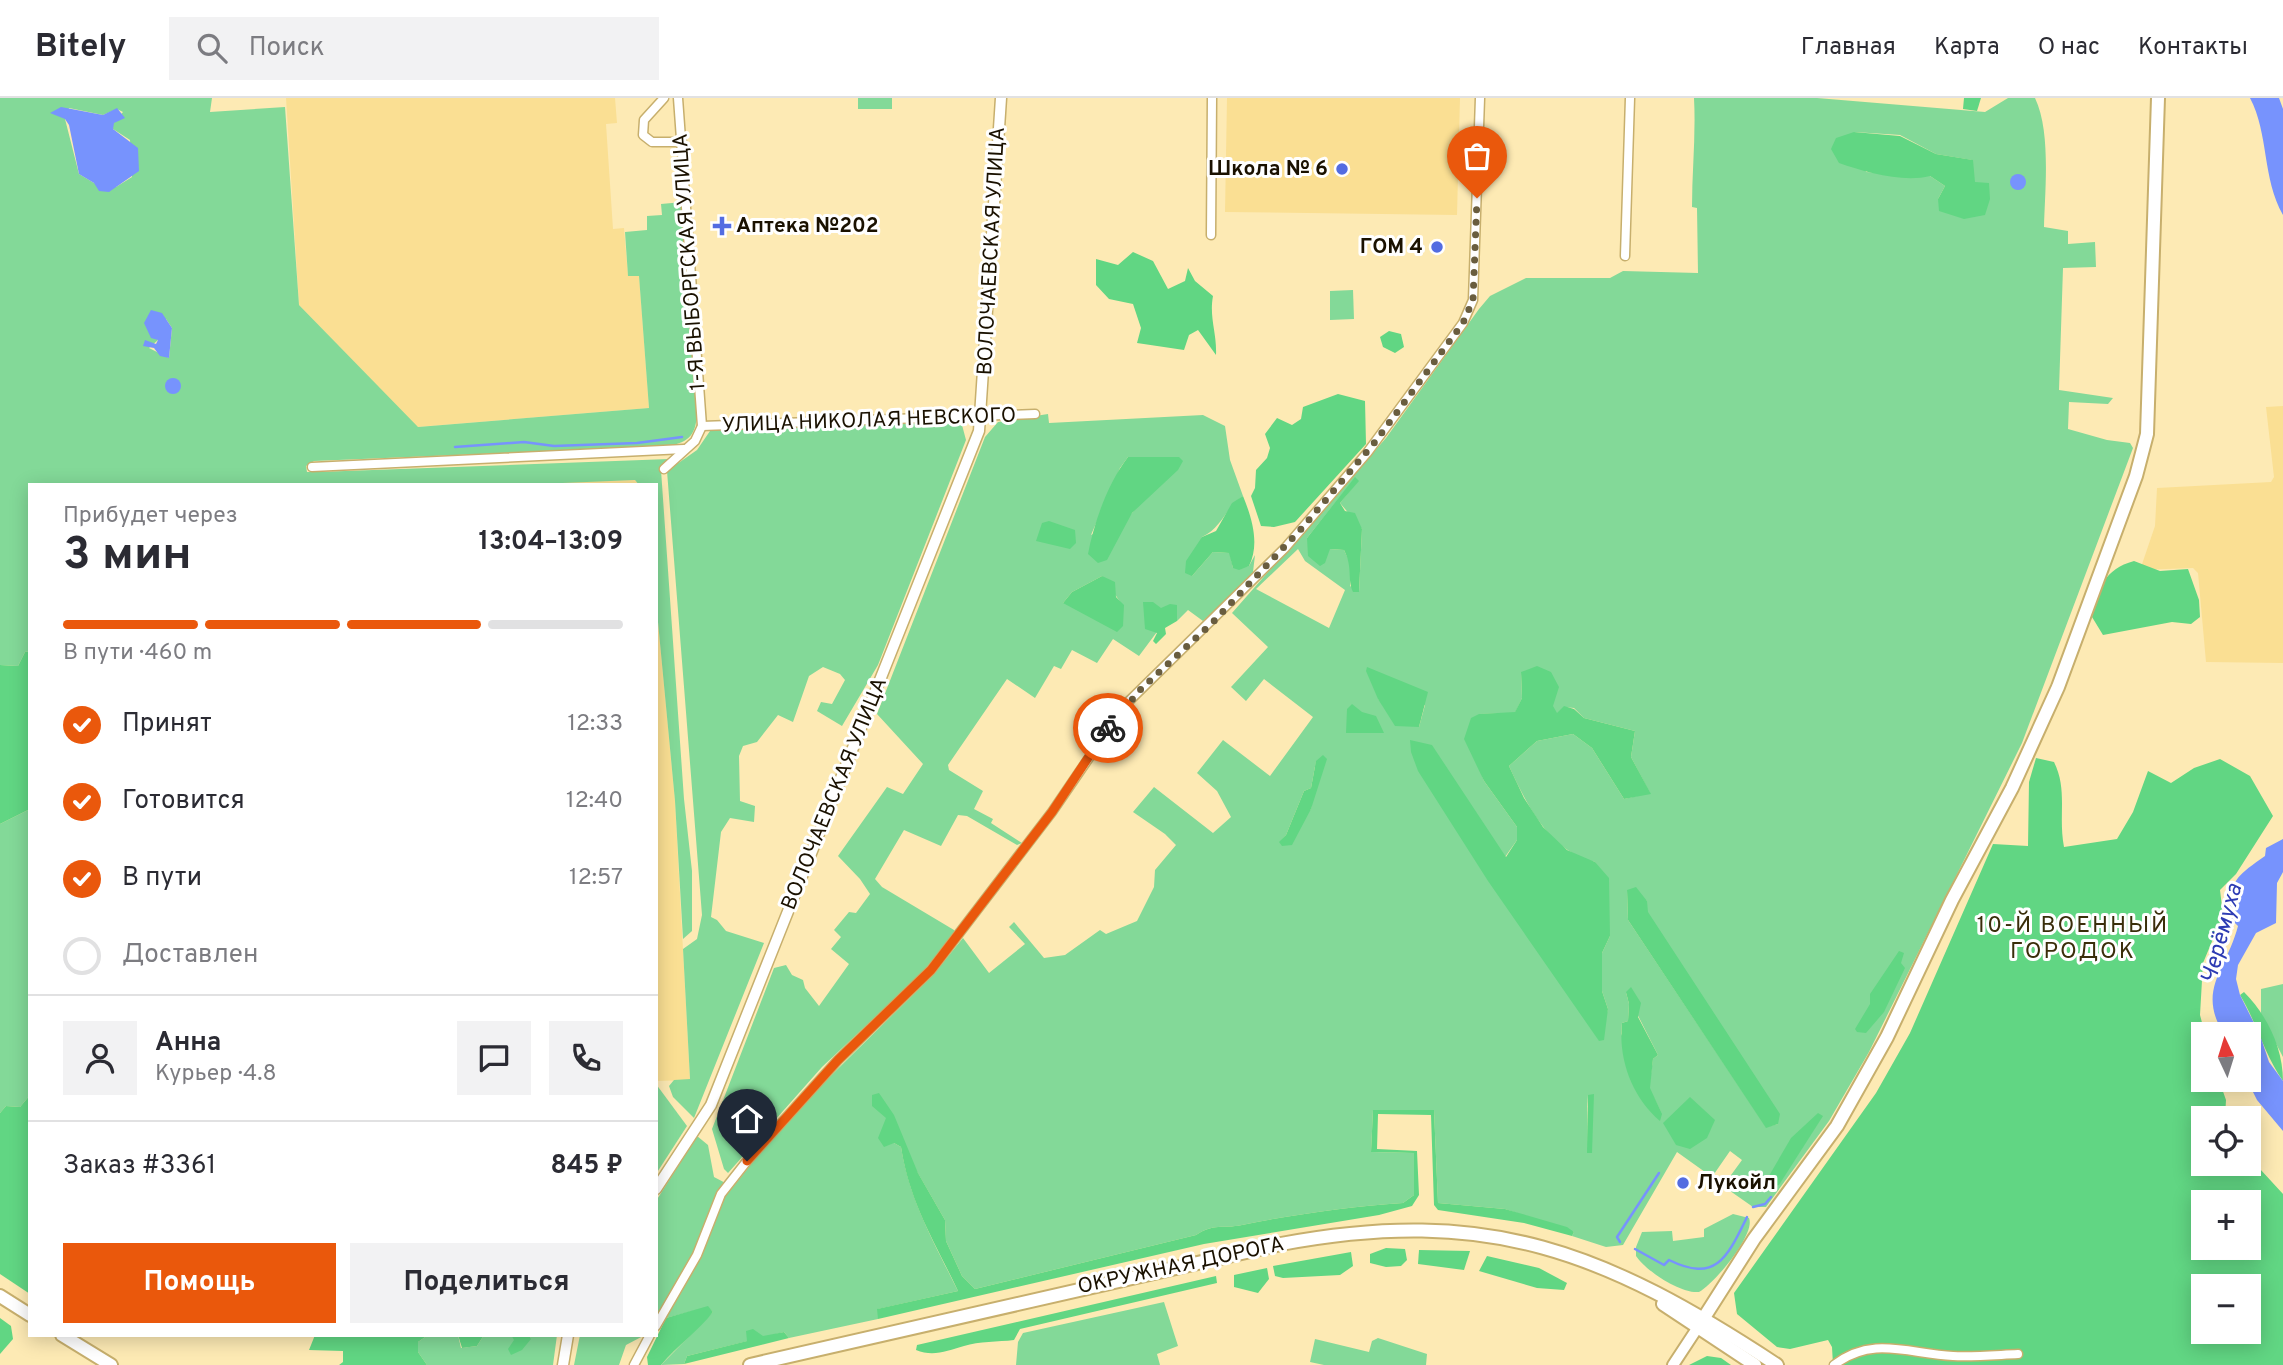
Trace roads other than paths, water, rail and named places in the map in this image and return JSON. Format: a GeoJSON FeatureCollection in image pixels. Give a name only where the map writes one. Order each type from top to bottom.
{"type":"FeatureCollection","features":[{"type":"Feature","properties":{"kind":"main road"},"geometry":{"type":"LineString","coordinates":[[1673,1365],[1754,1239],[1837,1126],[1877,1056],[1952,900],[2020,770],[2058,687],[2136,476],[2148,424],[2158,98]]}},
{"type":"Feature","properties":{"kind":"main road","name":"ОКРУЖНАЯ ДОРОГА"},"geometry":{"type":"LineString","coordinates":[[750,1365],[1224,1256],[1357,1232],[1420,1229],[1496,1235],[1536,1244],[1612,1273],[1777,1365]]}},
{"type":"Feature","properties":{"kind":"main road"},"geometry":{"type":"LineString","coordinates":[[0,1296],[28,1314]]}},
{"type":"Feature","properties":{"kind":"main road","name":"ОКРУЖНАЯ ДОРОГА"},"geometry":{"type":"LineString","coordinates":[[1701,1322],[1755,1365]]}},
{"type":"Feature","properties":{"kind":"main road"},"geometry":{"type":"LineString","coordinates":[[65,1337],[111,1365]]}},
{"type":"Feature","properties":{"kind":"street"},"geometry":{"type":"LineString","coordinates":[[664,98],[644,120],[643,135],[652,142],[682,142]]}},
{"type":"Feature","properties":{"kind":"street","name":"1-Я ВЫБОРГСКАЯ УЛИЦА"},"geometry":{"type":"LineString","coordinates":[[678,98],[702,426]]}},
{"type":"Feature","properties":{"kind":"street","name":"ВОЛОЧАЕВСКАЯ УЛИЦА"},"geometry":{"type":"LineString","coordinates":[[658,1185],[712,1102],[974,444],[981,417],[1001,98]]}},
{"type":"Feature","properties":{"kind":"street"},"geometry":{"type":"LineString","coordinates":[[1211,234],[1212,98]]}},
{"type":"Feature","properties":{"kind":"street"},"geometry":{"type":"LineString","coordinates":[[658,1323],[698,1255],[721,1194],[747,1161],[829,1069],[931,970],[1052,812],[1119,713],[1302,528],[1375,442],[1471,309],[1480,98]]}},
{"type":"Feature","properties":{"kind":"street"},"geometry":{"type":"LineString","coordinates":[[1625,256],[1630,98]]}},
{"type":"Feature","properties":{"kind":"street","name":"УЛИЦА НИКОЛАЯ НЕВСКОГО"},"geometry":{"type":"LineString","coordinates":[[702,426],[1035,414]]}},
{"type":"Feature","properties":{"kind":"street"},"geometry":{"type":"LineString","coordinates":[[664,469],[698,437],[702,426]]}},
{"type":"Feature","properties":{"kind":"street"},"geometry":{"type":"LineString","coordinates":[[312,467],[684,449]]}},
{"type":"Feature","properties":{"kind":"street"},"geometry":{"type":"LineString","coordinates":[[563,1364],[568,1337]]}},
{"type":"Feature","properties":{"kind":"street"},"geometry":{"type":"LineString","coordinates":[[634,1365],[649,1337]]}},
{"type":"Feature","properties":{"kind":"street"},"geometry":{"type":"LineString","coordinates":[[1834,1365],[1850,1353],[1874,1347],[1952,1356],[2018,1354]]}},
{"type":"Feature","properties":{"kind":"water"},"geometry":{"type":"Polygon","coordinates":[[[2250,98],[2279,98],[2283,109],[2283,215],[2276,201],[2260,126],[2250,98]]]}},
{"type":"Feature","properties":{"kind":"water"},"geometry":{"type":"Polygon","coordinates":[[[61,107],[103,115],[117,108],[125,118],[114,123],[113,129],[138,148],[139,171],[109,192],[99,191],[94,183],[79,174],[69,125],[65,119],[50,113],[61,107]]]}},
{"type":"Feature","properties":{"kind":"water"},"geometry":{"type":"Polygon","coordinates":[[[2018,174],[2026,182],[2018,190],[2010,182],[2018,174]]]}},
{"type":"Feature","properties":{"kind":"water"},"geometry":{"type":"Polygon","coordinates":[[[151,310],[162,313],[172,328],[169,358],[160,356],[154,348],[143,346],[145,340],[156,344],[158,340],[151,338],[144,323],[151,310]]]}},
{"type":"Feature","properties":{"kind":"water"},"geometry":{"type":"Polygon","coordinates":[[[173,378],[179,380],[179,392],[173,394],[167,392],[165,386],[167,380],[173,378]]]}},
{"type":"Feature","properties":{"kind":"water","name":"Черёмуха"},"geometry":{"type":"Polygon","coordinates":[[[2283,839],[2283,872],[2277,883],[2276,923],[2256,933],[2238,965],[2236,979],[2240,995],[2254,1022],[2218,1022],[2213,1005],[2213,992],[2238,926],[2231,919],[2233,888],[2240,875],[2265,856],[2266,848],[2283,839]]]}},
{"type":"Feature","properties":{"kind":"water","name":"Черёмуха"},"geometry":{"type":"Polygon","coordinates":[[[2261,1038],[2269,1062],[2283,1081],[2283,1131],[2253,1092],[2261,1092],[2261,1038]]]}},
{"type":"Feature","properties":{"kind":"waterway"},"geometry":{"type":"LineString","coordinates":[[455,447],[524,442],[554,446],[637,443],[682,437]]}},
{"type":"Feature","properties":{"kind":"waterway"},"geometry":{"type":"LineString","coordinates":[[1620,1242],[1617,1237],[1659,1173]]}},
{"type":"Feature","properties":{"kind":"waterway"},"geometry":{"type":"LineString","coordinates":[[1753,1207],[1765,1204],[1771,1197]]}},
{"type":"Feature","properties":{"kind":"waterway"},"geometry":{"type":"LineString","coordinates":[[1635,1249],[1664,1265],[1669,1260],[1698,1269],[1709,1267],[1726,1255],[1747,1217]]}},
{"type":"Feature","properties":{"kind":"place","name":"Школа № 6"},"geometry":{"type":"Point","coordinates":[1342,169]}},
{"type":"Feature","properties":{"kind":"place","name":"Аптека №202"},"geometry":{"type":"Point","coordinates":[722,226]}},
{"type":"Feature","properties":{"kind":"place","name":"ГОМ 4"},"geometry":{"type":"Point","coordinates":[1437,247]}},
{"type":"Feature","properties":{"kind":"place","name":"Лукойл"},"geometry":{"type":"Point","coordinates":[1683,1183]}},
{"type":"Feature","properties":{"kind":"district","name":"10-Й ВОЕННЫЙ ГОРОДОК"},"geometry":{"type":"Point","coordinates":[2073,939]}}]}
